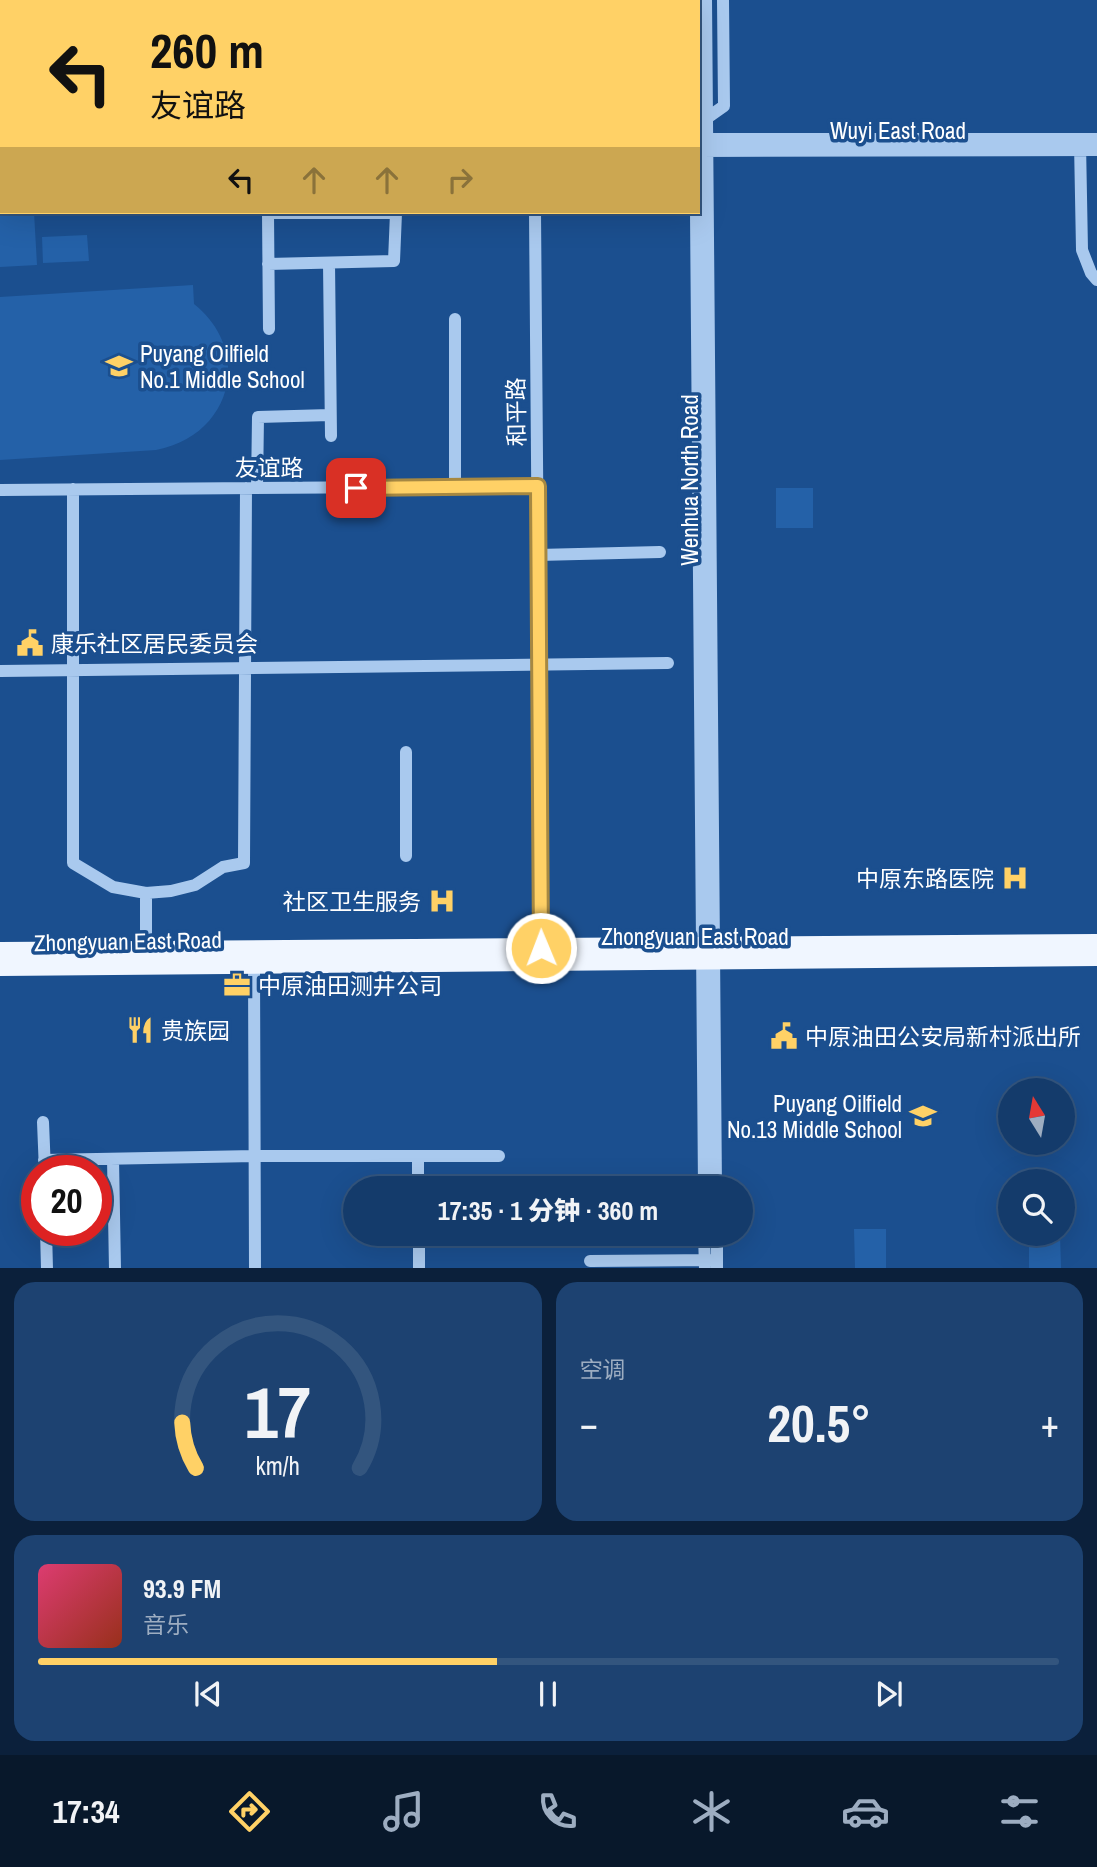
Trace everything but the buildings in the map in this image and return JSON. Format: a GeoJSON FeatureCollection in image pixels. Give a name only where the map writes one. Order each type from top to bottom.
{"type":"FeatureCollection","features":[{"type":"Feature","properties":{"kind":"main road","name":"Zhongyuan East Road"},"geometry":{"type":"LineString","coordinates":[[0,967],[254,964],[1097,943]]}},
{"type":"Feature","properties":{"kind":"main road","name":"Zhongyuan East Road"},"geometry":{"type":"LineString","coordinates":[[0,951],[541,948],[708,953],[1097,957]]}},
{"type":"Feature","properties":{"kind":"street","name":"Wenhua North Road"},"geometry":{"type":"LineString","coordinates":[[706,0],[707,118],[703,145],[708,953]]}},
{"type":"Feature","properties":{"kind":"street"},"geometry":{"type":"LineString","coordinates":[[707,118],[724,106],[723,0]]}},
{"type":"Feature","properties":{"kind":"street","name":"Wuyi East Road"},"geometry":{"type":"LineString","coordinates":[[1080,145],[1097,139]]}},
{"type":"Feature","properties":{"kind":"street","name":"Wuyi East Road"},"geometry":{"type":"LineString","coordinates":[[703,145],[1080,145],[1097,150]]}},
{"type":"Feature","properties":{"kind":"street"},"geometry":{"type":"LineString","coordinates":[[1080,145],[1082,250],[1095,275]]}},
{"type":"Feature","properties":{"kind":"street"},"geometry":{"type":"LineString","coordinates":[[268,214],[269,329]]}},
{"type":"Feature","properties":{"kind":"street"},"geometry":{"type":"LineString","coordinates":[[268,264],[394,261],[396,214]]}},
{"type":"Feature","properties":{"kind":"street","name":"和平路"},"geometry":{"type":"LineString","coordinates":[[535,214],[541,948]]}},
{"type":"Feature","properties":{"kind":"street","name":"Wenhua North Road"},"geometry":{"type":"LineString","coordinates":[[696,214],[708,953]]}},
{"type":"Feature","properties":{"kind":"street"},"geometry":{"type":"LineString","coordinates":[[329,262],[331,436]]}},
{"type":"Feature","properties":{"kind":"street"},"geometry":{"type":"LineString","coordinates":[[455,319],[455,487]]}},
{"type":"Feature","properties":{"kind":"street"},"geometry":{"type":"LineString","coordinates":[[73,489],[73,863],[113,887],[146,893],[195,885],[223,867],[244,863],[244,668],[251,488],[258,417],[330,415]]}},
{"type":"Feature","properties":{"kind":"street","name":"友谊路"},"geometry":{"type":"LineString","coordinates":[[0,490],[538,486]]}},
{"type":"Feature","properties":{"kind":"street"},"geometry":{"type":"LineString","coordinates":[[538,555],[660,552]]}},
{"type":"Feature","properties":{"kind":"street"},"geometry":{"type":"LineString","coordinates":[[0,671],[668,663]]}},
{"type":"Feature","properties":{"kind":"street"},"geometry":{"type":"LineString","coordinates":[[405,856],[406,752]]}},
{"type":"Feature","properties":{"kind":"street"},"geometry":{"type":"LineString","coordinates":[[146,893],[146,951]]}},
{"type":"Feature","properties":{"kind":"street"},"geometry":{"type":"LineString","coordinates":[[704,1176],[708,953]]}},
{"type":"Feature","properties":{"kind":"street"},"geometry":{"type":"LineString","coordinates":[[708,953],[716,1176]]}},
{"type":"Feature","properties":{"kind":"street"},"geometry":{"type":"LineString","coordinates":[[254,964],[255,1268]]}},
{"type":"Feature","properties":{"kind":"street"},"geometry":{"type":"LineString","coordinates":[[43,1122],[44,1155]]}},
{"type":"Feature","properties":{"kind":"street"},"geometry":{"type":"LineString","coordinates":[[418,1156],[418,1176]]}},
{"type":"Feature","properties":{"kind":"street"},"geometry":{"type":"LineString","coordinates":[[115,1268],[113,1159],[499,1156]]}},
{"type":"Feature","properties":{"kind":"street"},"geometry":{"type":"LineString","coordinates":[[46,1246],[47,1268]]}},
{"type":"Feature","properties":{"kind":"street"},"geometry":{"type":"LineString","coordinates":[[419,1246],[419,1268]]}},
{"type":"Feature","properties":{"kind":"street"},"geometry":{"type":"LineString","coordinates":[[707,1246],[711,1264]]}},
{"type":"Feature","properties":{"kind":"street"},"geometry":{"type":"LineString","coordinates":[[711,1264],[715,1246]]}},
{"type":"Feature","properties":{"kind":"street"},"geometry":{"type":"LineString","coordinates":[[590,1261],[711,1264]]}},
{"type":"Feature","properties":{"kind":"shaded area"},"geometry":{"type":"Polygon","coordinates":[[[0,214],[34,214],[37,265],[0,267],[0,214]]]}},
{"type":"Feature","properties":{"kind":"shaded area"},"geometry":{"type":"Polygon","coordinates":[[[87,235],[89,261],[43,263],[42,237],[87,235]]]}},
{"type":"Feature","properties":{"kind":"shaded area"},"geometry":{"type":"Polygon","coordinates":[[[193,285],[194,304],[213,323],[224,345],[228,368],[226,390],[217,410],[202,428],[182,442],[156,450],[0,460],[0,297],[193,285]]]}},
{"type":"Feature","properties":{"kind":"shaded area"},"geometry":{"type":"Polygon","coordinates":[[[776,488],[813,488],[813,528],[776,528],[776,488]]]}},
{"type":"Feature","properties":{"kind":"shaded area"},"geometry":{"type":"Polygon","coordinates":[[[854,1229],[886,1229],[886,1268],[855,1268],[854,1229]]]}},
{"type":"Feature","properties":{"kind":"shaded area"},"geometry":{"type":"Polygon","coordinates":[[[1029,1246],[1060,1246],[1061,1268],[1029,1268],[1029,1246]]]}},
{"type":"Feature","properties":{"kind":"place","name":"Puyang Oilfield No.1 Middle School"},"geometry":{"type":"Point","coordinates":[119,366]}},
{"type":"Feature","properties":{"kind":"place","name":"康乐社区居民委员会"},"geometry":{"type":"Point","coordinates":[30,643]}},
{"type":"Feature","properties":{"kind":"place","name":"中原东路医院"},"geometry":{"type":"Point","coordinates":[1015,878]}},
{"type":"Feature","properties":{"kind":"place","name":"社区卫生服务"},"geometry":{"type":"Point","coordinates":[442,901]}},
{"type":"Feature","properties":{"kind":"place","name":"中原油田测井公司"},"geometry":{"type":"Point","coordinates":[237,985]}},
{"type":"Feature","properties":{"kind":"place","name":"贵族园"},"geometry":{"type":"Point","coordinates":[140,1030]}},
{"type":"Feature","properties":{"kind":"place","name":"中原油田公安局新村派出所"},"geometry":{"type":"Point","coordinates":[784,1036]}},
{"type":"Feature","properties":{"kind":"place","name":"Puyang Oilfield No.13 Middle School"},"geometry":{"type":"Point","coordinates":[923,1116]}},
{"type":"Feature","properties":{"kind":"route"},"geometry":{"type":"LineString","coordinates":[[356,488],[538,486],[541,948]]}}]}
